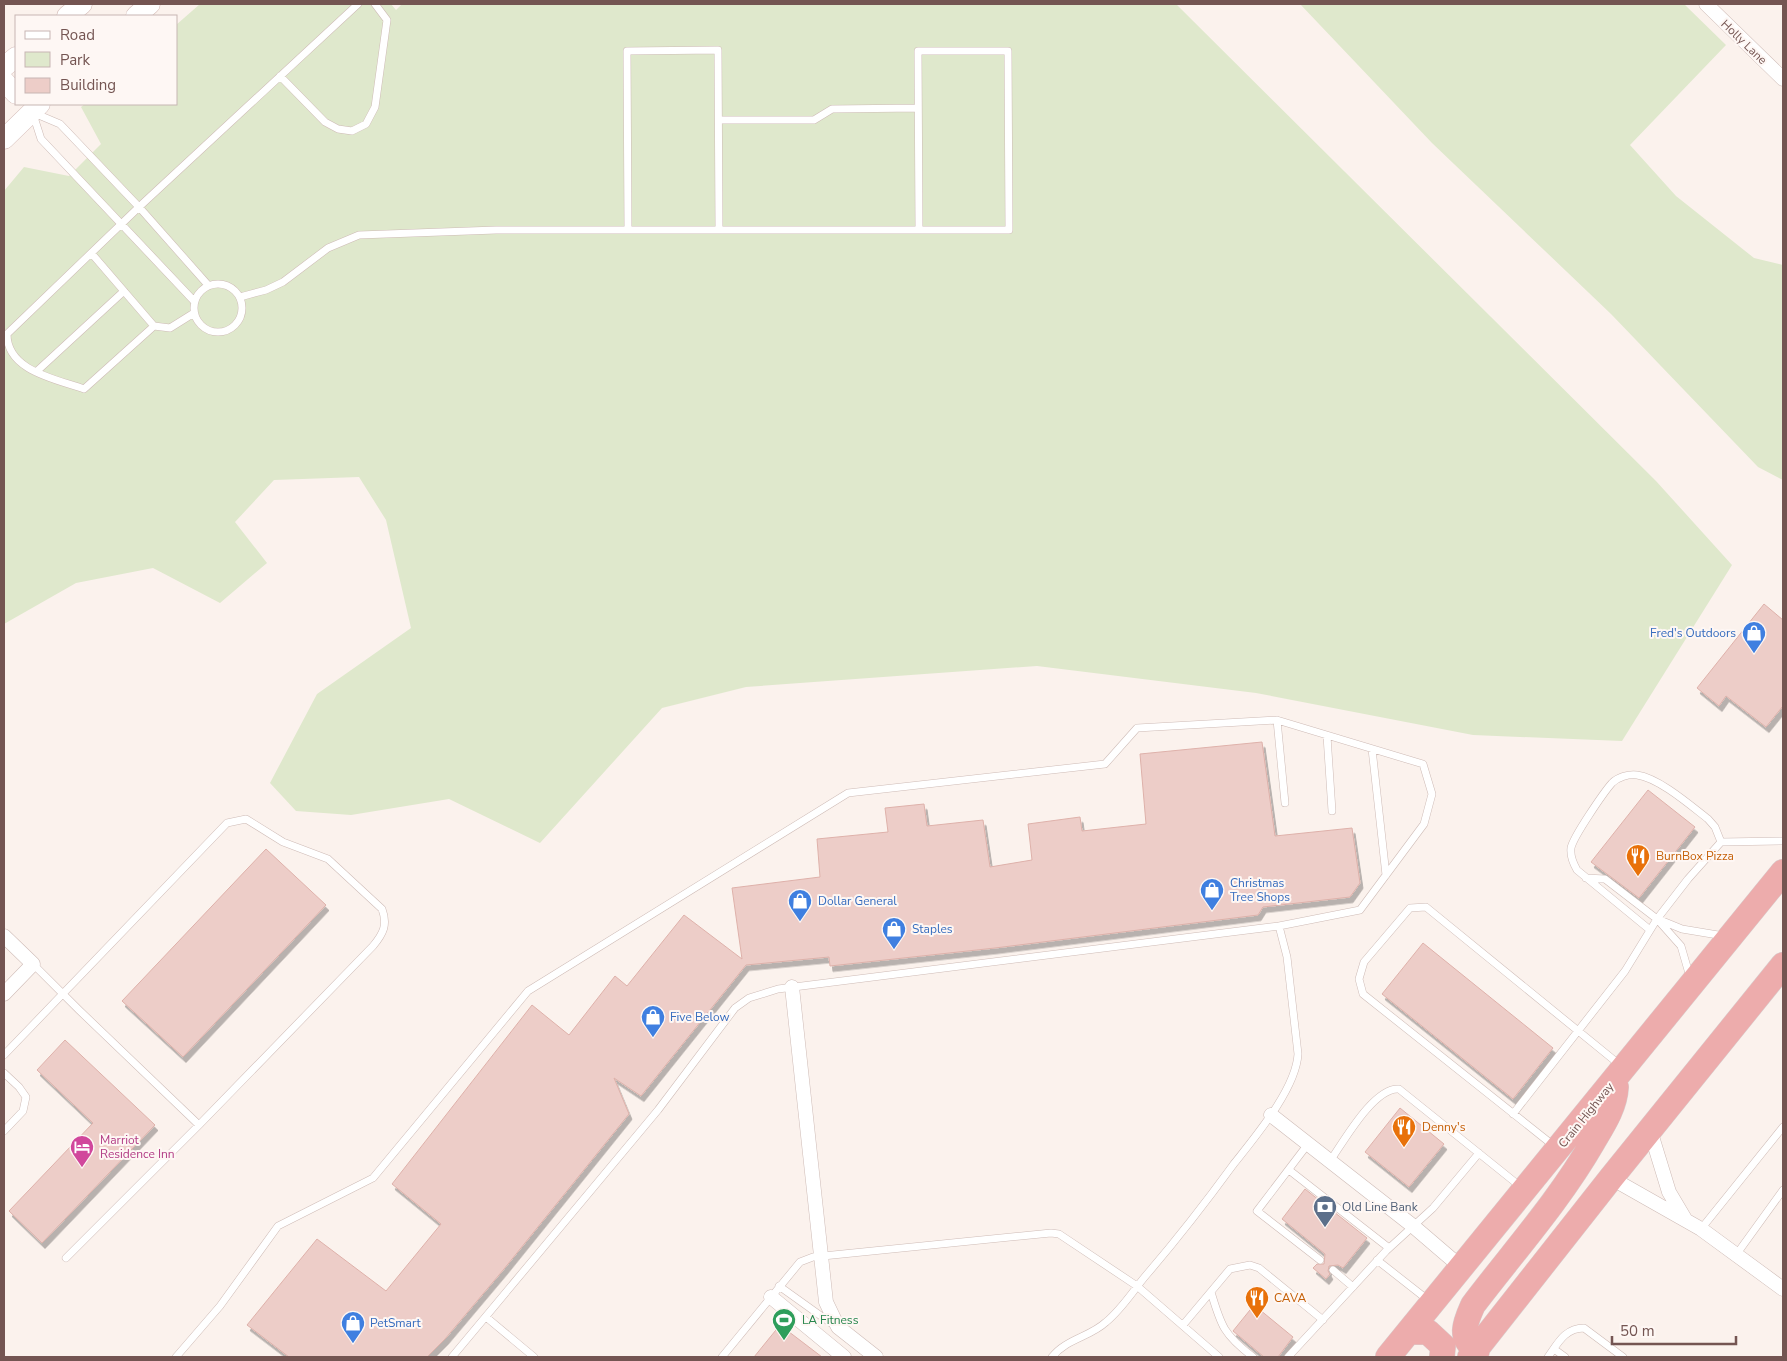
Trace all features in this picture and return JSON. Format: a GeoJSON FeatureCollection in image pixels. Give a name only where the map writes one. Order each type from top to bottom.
{"type":"FeatureCollection","features":[{"type":"Feature","properties":{"kind":"highway","name":"Crain Highway"},"geometry":{"type":"LineString","coordinates":[[1388,1357],[1783,872]]}},
{"type":"Feature","properties":{"kind":"highway"},"geometry":{"type":"LineString","coordinates":[[1621,1072],[1616,1099],[1562,1192],[1473,1305],[1466,1321],[1464,1333],[1468,1344],[1477,1355],[1611,1178],[1783,965]]}},
{"type":"Feature","properties":{"kind":"highway"},"geometry":{"type":"LineString","coordinates":[[1409,1332],[1428,1332],[1443,1346],[1442,1357]]}},
{"type":"Feature","properties":{"kind":"main road"},"geometry":{"type":"LineString","coordinates":[[67,15],[82,4]]}},
{"type":"Feature","properties":{"kind":"main road"},"geometry":{"type":"LineString","coordinates":[[137,15],[150,4]]}},
{"type":"Feature","properties":{"kind":"main road"},"geometry":{"type":"LineString","coordinates":[[4,68],[15,58]]}},
{"type":"Feature","properties":{"kind":"main road"},"geometry":{"type":"LineString","coordinates":[[4,81],[15,93]]}},
{"type":"Feature","properties":{"kind":"main road"},"geometry":{"type":"LineString","coordinates":[[4,139],[32,106]]}},
{"type":"Feature","properties":{"kind":"street","name":"Holly Lane"},"geometry":{"type":"LineString","coordinates":[[1706,4],[1783,79]]}},
{"type":"Feature","properties":{"kind":"street"},"geometry":{"type":"LineString","coordinates":[[4,936],[33,964],[4,994]]}},
{"type":"Feature","properties":{"kind":"street"},"geometry":{"type":"LineString","coordinates":[[792,987],[823,1256],[826,1302],[838,1327],[876,1357]]}},
{"type":"Feature","properties":{"kind":"street"},"geometry":{"type":"LineString","coordinates":[[1271,1115],[1413,1226],[1462,1268]]}},
{"type":"Feature","properties":{"kind":"street"},"geometry":{"type":"LineString","coordinates":[[1650,1130],[1669,1192],[1685,1220]]}},
{"type":"Feature","properties":{"kind":"street"},"geometry":{"type":"LineString","coordinates":[[1611,1178],[1701,1229],[1783,1289]]}},
{"type":"Feature","properties":{"kind":"street"},"geometry":{"type":"LineString","coordinates":[[775,1292],[844,1357]]}},
{"type":"Feature","properties":{"kind":"lane"},"geometry":{"type":"LineString","coordinates":[[154,326],[84,389],[36,372],[18,361],[7,344],[7,334],[139,207],[358,4]]}},
{"type":"Feature","properties":{"kind":"lane"},"geometry":{"type":"LineString","coordinates":[[280,76],[325,122],[338,129],[352,131],[366,124],[376,106],[387,20],[375,4]]}},
{"type":"Feature","properties":{"kind":"lane"},"geometry":{"type":"LineString","coordinates":[[628,229],[627,51],[718,50],[719,228]]}},
{"type":"Feature","properties":{"kind":"lane"},"geometry":{"type":"LineString","coordinates":[[240,297],[266,290],[283,282],[328,248],[358,235],[421,231],[719,228],[1009,230],[1008,51],[918,51],[919,229]]}},
{"type":"Feature","properties":{"kind":"lane"},"geometry":{"type":"LineString","coordinates":[[32,106],[60,124],[139,207],[208,286]]}},
{"type":"Feature","properties":{"kind":"lane"},"geometry":{"type":"LineString","coordinates":[[32,106],[41,139],[194,301]]}},
{"type":"Feature","properties":{"kind":"lane"},"geometry":{"type":"LineString","coordinates":[[719,120],[814,120],[832,109],[918,108]]}},
{"type":"Feature","properties":{"kind":"lane"},"geometry":{"type":"LineString","coordinates":[[92,254],[154,326],[170,328],[194,313]]}},
{"type":"Feature","properties":{"kind":"lane"},"geometry":{"type":"LineString","coordinates":[[223,284],[230,286],[240,297],[242,313],[233,327],[226,331],[218,332],[203,326],[194,313],[194,301],[197,295],[208,286],[223,284]]}},
{"type":"Feature","properties":{"kind":"lane"},"geometry":{"type":"LineString","coordinates":[[36,372],[124,291]]}},
{"type":"Feature","properties":{"kind":"lane"},"geometry":{"type":"LineString","coordinates":[[1277,720],[1285,803]]}},
{"type":"Feature","properties":{"kind":"lane"},"geometry":{"type":"LineString","coordinates":[[176,1357],[220,1306],[278,1226],[373,1178],[528,991],[848,793],[1106,764],[1137,728],[1277,720],[1422,764],[1432,794],[1424,824],[1360,910],[1279,926],[792,987],[749,998],[735,1008],[658,1110],[452,1357]]}},
{"type":"Feature","properties":{"kind":"lane"},"geometry":{"type":"LineString","coordinates":[[1327,736],[1332,811]]}},
{"type":"Feature","properties":{"kind":"lane"},"geometry":{"type":"LineString","coordinates":[[1372,749],[1386,875]]}},
{"type":"Feature","properties":{"kind":"lane"},"geometry":{"type":"LineString","coordinates":[[1650,930],[1586,878],[1574,865],[1571,855],[1573,842],[1612,783],[1622,776],[1636,775],[1651,779],[1708,819],[1715,827],[1721,842]]}},
{"type":"Feature","properties":{"kind":"lane"},"geometry":{"type":"LineString","coordinates":[[4,1055],[227,823],[246,819],[283,842],[328,859],[382,909],[385,916],[383,934],[225,1100],[66,1258]]}},
{"type":"Feature","properties":{"kind":"lane"},"geometry":{"type":"LineString","coordinates":[[1513,1114],[1625,971],[1657,919],[1688,879],[1721,842],[1783,841]]}},
{"type":"Feature","properties":{"kind":"lane"},"geometry":{"type":"LineString","coordinates":[[1586,878],[1605,879],[1657,919],[1681,946],[1692,984]]}},
{"type":"Feature","properties":{"kind":"lane"},"geometry":{"type":"LineString","coordinates":[[1558,1149],[1363,994],[1359,980],[1364,962],[1410,908],[1426,907],[1577,1030],[1621,1072]]}},
{"type":"Feature","properties":{"kind":"lane"},"geometry":{"type":"LineString","coordinates":[[1657,919],[1682,929],[1730,937]]}},
{"type":"Feature","properties":{"kind":"lane"},"geometry":{"type":"LineString","coordinates":[[1052,1357],[1059,1349],[1105,1324],[1121,1308],[1184,1230],[1271,1115],[1298,1067],[1287,957],[1279,926]]}},
{"type":"Feature","properties":{"kind":"lane"},"geometry":{"type":"LineString","coordinates":[[33,964],[199,1125]]}},
{"type":"Feature","properties":{"kind":"lane"},"geometry":{"type":"LineString","coordinates":[[4,1074],[19,1087],[26,1097],[23,1110],[4,1131]]}},
{"type":"Feature","properties":{"kind":"lane"},"geometry":{"type":"LineString","coordinates":[[1330,1161],[1374,1099],[1390,1088],[1399,1089],[1525,1190]]}},
{"type":"Feature","properties":{"kind":"lane"},"geometry":{"type":"LineString","coordinates":[[1701,1229],[1783,1127]]}},
{"type":"Feature","properties":{"kind":"lane"},"geometry":{"type":"LineString","coordinates":[[1308,1144],[1258,1211],[1320,1260]]}},
{"type":"Feature","properties":{"kind":"lane"},"geometry":{"type":"LineString","coordinates":[[1288,1357],[1389,1248],[1433,1208],[1479,1153]]}},
{"type":"Feature","properties":{"kind":"lane"},"geometry":{"type":"LineString","coordinates":[[1289,1170],[1389,1248]]}},
{"type":"Feature","properties":{"kind":"lane"},"geometry":{"type":"LineString","coordinates":[[1736,1254],[1783,1190]]}},
{"type":"Feature","properties":{"kind":"lane"},"geometry":{"type":"LineString","coordinates":[[722,1357],[800,1262],[823,1256],[1051,1233],[1059,1234],[1138,1286],[1219,1357]]}},
{"type":"Feature","properties":{"kind":"lane"},"geometry":{"type":"LineString","coordinates":[[1378,1260],[1433,1303]]}},
{"type":"Feature","properties":{"kind":"lane"},"geometry":{"type":"LineString","coordinates":[[1183,1325],[1230,1269],[1250,1265],[1259,1268],[1323,1320]]}},
{"type":"Feature","properties":{"kind":"lane"},"geometry":{"type":"LineString","coordinates":[[1334,1270],[1353,1286]]}},
{"type":"Feature","properties":{"kind":"lane"},"geometry":{"type":"LineString","coordinates":[[775,1292],[838,1327]]}},
{"type":"Feature","properties":{"kind":"lane"},"geometry":{"type":"LineString","coordinates":[[1211,1292],[1221,1324],[1232,1342],[1253,1357]]}},
{"type":"Feature","properties":{"kind":"lane"},"geometry":{"type":"LineString","coordinates":[[486,1317],[534,1357]]}},
{"type":"Feature","properties":{"kind":"lane"},"geometry":{"type":"LineString","coordinates":[[1548,1357],[1567,1331],[1584,1328],[1623,1357]]}},
{"type":"Feature","properties":{"kind":"lane"},"geometry":{"type":"LineString","coordinates":[[1554,1349],[1565,1357]]}},
{"type":"Feature","properties":{"kind":"green space"},"geometry":{"type":"Polygon","coordinates":[[[200,4],[391,4],[396,10],[402,4],[1176,4],[1656,481],[1732,565],[1622,741],[1473,735],[1256,693],[1037,666],[746,687],[662,708],[540,843],[449,799],[351,815],[296,811],[270,783],[317,694],[411,628],[386,520],[359,477],[274,480],[235,522],[267,563],[220,603],[153,568],[76,583],[4,624],[4,191],[24,167],[69,176],[101,144],[81,107],[84,105],[178,105],[178,23],[200,4]]]}},
{"type":"Feature","properties":{"kind":"green space"},"geometry":{"type":"Polygon","coordinates":[[[1300,4],[1684,4],[1726,45],[1630,145],[1676,196],[1754,258],[1783,265],[1783,480],[1758,467],[1611,314],[1432,143],[1300,4]]]}},
{"type":"Feature","properties":{"kind":"building","name":"Fred's Outdoors"},"geometry":{"type":"Polygon","coordinates":[[[1764,604],[1783,620],[1783,706],[1766,727],[1726,696],[1719,706],[1697,688],[1764,604]]]}},
{"type":"Feature","properties":{"kind":"building"},"geometry":{"type":"Polygon","coordinates":[[[1262,742],[1275,836],[1352,828],[1360,883],[1350,897],[1263,907],[1258,915],[995,948],[830,966],[829,957],[746,965],[641,1096],[614,1078],[629,1114],[504,1269],[445,1339],[427,1357],[289,1357],[247,1325],[317,1239],[386,1291],[441,1224],[392,1184],[532,1005],[569,1035],[615,976],[627,986],[684,915],[742,959],[732,888],[820,877],[817,839],[888,832],[885,808],[924,804],[927,826],[983,820],[990,867],[1032,860],[1028,824],[1080,817],[1082,831],[1146,824],[1140,754],[1262,742]]]}},
{"type":"Feature","properties":{"kind":"building"},"geometry":{"type":"Polygon","coordinates":[[[1648,790],[1695,827],[1639,898],[1591,862],[1648,790]]]}},
{"type":"Feature","properties":{"kind":"building"},"geometry":{"type":"Polygon","coordinates":[[[266,849],[326,905],[183,1057],[122,1001],[266,849]]]}},
{"type":"Feature","properties":{"kind":"building"},"geometry":{"type":"Polygon","coordinates":[[[1423,943],[1553,1048],[1513,1099],[1382,994],[1423,943]]]}},
{"type":"Feature","properties":{"kind":"building","name":"Marriot Residence Inn"},"geometry":{"type":"Polygon","coordinates":[[[65,1040],[155,1125],[42,1243],[9,1211],[93,1123],[37,1070],[65,1040]]]}},
{"type":"Feature","properties":{"kind":"building","name":"Denny's"},"geometry":{"type":"Polygon","coordinates":[[[1400,1108],[1444,1144],[1409,1187],[1365,1152],[1400,1108]]]}},
{"type":"Feature","properties":{"kind":"building","name":"Old Line Bank"},"geometry":{"type":"Polygon","coordinates":[[[1305,1189],[1367,1238],[1343,1268],[1338,1265],[1329,1266],[1328,1271],[1330,1274],[1326,1279],[1313,1268],[1317,1264],[1324,1264],[1325,1254],[1282,1219],[1305,1189]]]}},
{"type":"Feature","properties":{"kind":"building","name":"CAVA"},"geometry":{"type":"Polygon","coordinates":[[[1254,1305],[1293,1337],[1278,1357],[1264,1357],[1233,1331],[1254,1305]]]}},
{"type":"Feature","properties":{"kind":"building","name":"LA Fitness"},"geometry":{"type":"Polygon","coordinates":[[[780,1325],[822,1357],[754,1357],[780,1325]]]}},
{"type":"Feature","properties":{"kind":"place","name":"Fred's Outdoors"},"geometry":{"type":"Point","coordinates":[1754,654]}},
{"type":"Feature","properties":{"kind":"place","name":"BurnBox Pizza"},"geometry":{"type":"Point","coordinates":[1638,877]}},
{"type":"Feature","properties":{"kind":"place","name":"Christmas Tree Shops"},"geometry":{"type":"Point","coordinates":[1212,911]}},
{"type":"Feature","properties":{"kind":"place","name":"Dollar General"},"geometry":{"type":"Point","coordinates":[800,922]}},
{"type":"Feature","properties":{"kind":"place","name":"Staples"},"geometry":{"type":"Point","coordinates":[894,950]}},
{"type":"Feature","properties":{"kind":"place","name":"Five Below"},"geometry":{"type":"Point","coordinates":[653,1038]}},
{"type":"Feature","properties":{"kind":"place","name":"Denny's"},"geometry":{"type":"Point","coordinates":[1404,1148]}},
{"type":"Feature","properties":{"kind":"place","name":"Marriot Residence Inn"},"geometry":{"type":"Point","coordinates":[82,1168]}},
{"type":"Feature","properties":{"kind":"place","name":"Old Line Bank"},"geometry":{"type":"Point","coordinates":[1325,1228]}},
{"type":"Feature","properties":{"kind":"place","name":"CAVA"},"geometry":{"type":"Point","coordinates":[1257,1319]}},
{"type":"Feature","properties":{"kind":"place","name":"LA Fitness"},"geometry":{"type":"Point","coordinates":[784,1341]}},
{"type":"Feature","properties":{"kind":"place","name":"PetSmart"},"geometry":{"type":"Point","coordinates":[353,1344]}}]}
